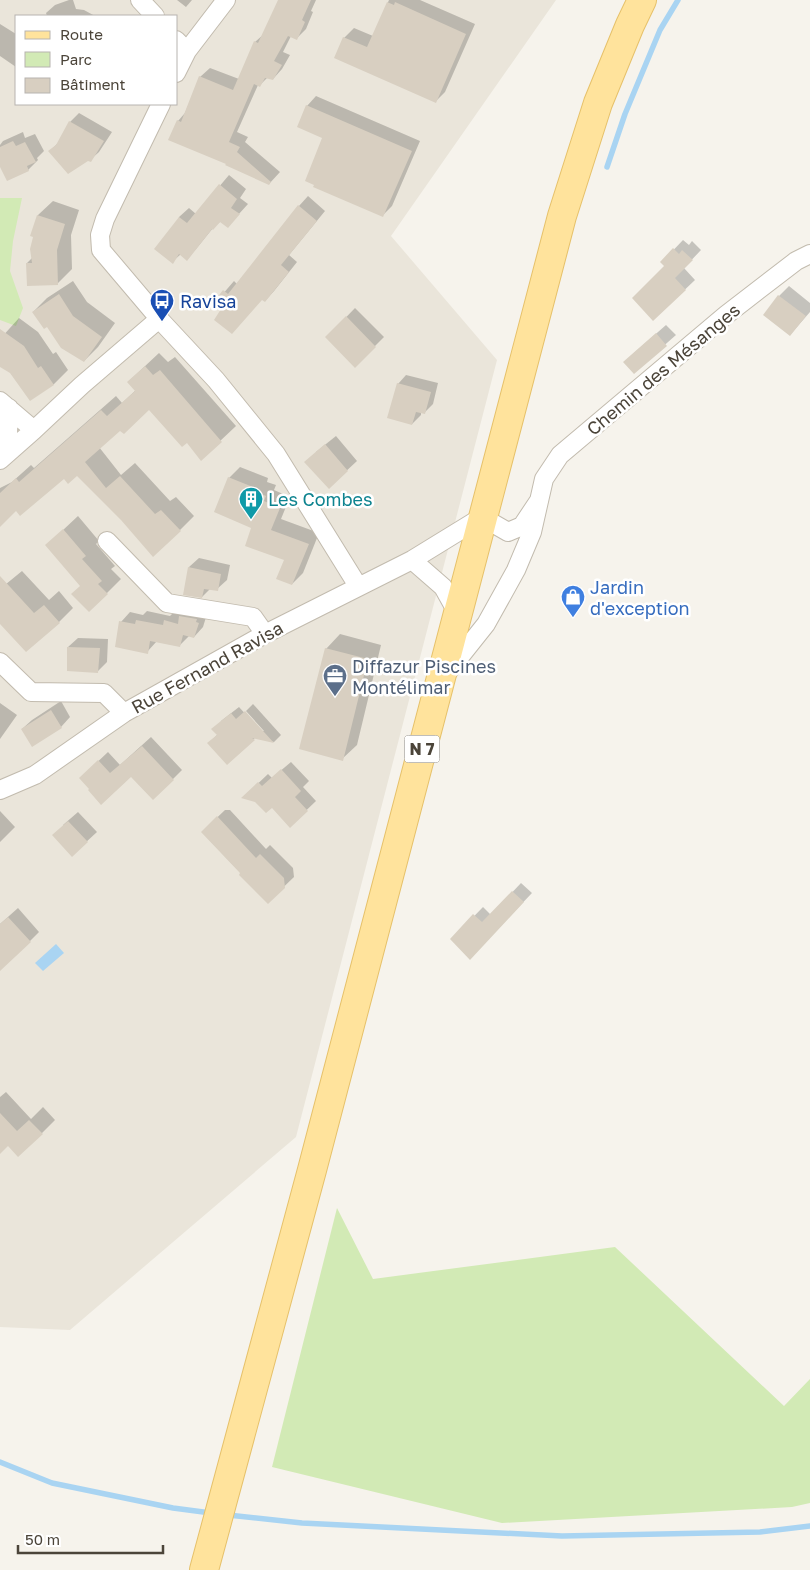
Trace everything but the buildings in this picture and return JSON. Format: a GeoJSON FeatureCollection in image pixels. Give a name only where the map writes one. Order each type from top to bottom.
{"type":"FeatureCollection","features":[{"type":"Feature","properties":{"kind":"main road","name":"N 7"},"geometry":{"type":"LineString","coordinates":[[204,1570],[312,1170],[562,216],[598,103],[642,0]]}},
{"type":"Feature","properties":{"kind":"street"},"geometry":{"type":"LineString","coordinates":[[140,0],[154,15]]}},
{"type":"Feature","properties":{"kind":"street"},"geometry":{"type":"LineString","coordinates":[[178,64],[182,46],[226,0]]}},
{"type":"Feature","properties":{"kind":"street"},"geometry":{"type":"LineString","coordinates":[[161,105],[105,219],[100,235],[101,250],[159,319],[216,380],[276,454],[358,586]]}},
{"type":"Feature","properties":{"kind":"street","name":"Chemin des Mésanges"},"geometry":{"type":"LineString","coordinates":[[440,681],[486,624],[516,570],[532,532],[544,479],[560,455],[726,315],[796,261],[810,254]]}},
{"type":"Feature","properties":{"kind":"street"},"geometry":{"type":"LineString","coordinates":[[1,459],[82,385],[159,319]]}},
{"type":"Feature","properties":{"kind":"street"},"geometry":{"type":"LineString","coordinates":[[4,404],[34,430]]}},
{"type":"Feature","properties":{"kind":"street"},"geometry":{"type":"LineString","coordinates":[[1,459],[8,434],[4,404]]}},
{"type":"Feature","properties":{"kind":"street","name":"Chemin des Mésanges"},"geometry":{"type":"LineString","coordinates":[[482,517],[508,532],[522,526],[538,502]]}},
{"type":"Feature","properties":{"kind":"street","name":"Rue Fernand Ravisa"},"geometry":{"type":"LineString","coordinates":[[4,787],[35,775],[124,713],[265,634],[412,560],[482,517]]}},
{"type":"Feature","properties":{"kind":"street"},"geometry":{"type":"LineString","coordinates":[[106,541],[167,603],[253,617],[265,634]]}},
{"type":"Feature","properties":{"kind":"street"},"geometry":{"type":"LineString","coordinates":[[412,560],[443,587],[458,614]]}},
{"type":"Feature","properties":{"kind":"street"},"geometry":{"type":"LineString","coordinates":[[0,662],[31,692],[104,693],[124,713]]}},
{"type":"Feature","properties":{"kind":"shaded area"},"geometry":{"type":"Polygon","coordinates":[[[0,0],[556,0],[391,236],[497,360],[296,1137],[70,1330],[0,1327],[0,0]]]}},
{"type":"Feature","properties":{"kind":"green space"},"geometry":{"type":"Polygon","coordinates":[[[0,198],[22,198],[13,241],[10,271],[23,308],[16,326],[0,320],[0,198]]]}},
{"type":"Feature","properties":{"kind":"green space"},"geometry":{"type":"Polygon","coordinates":[[[337,1208],[373,1279],[615,1247],[784,1406],[810,1379],[810,1503],[792,1507],[502,1523],[272,1467],[337,1208]]]}},
{"type":"Feature","properties":{"kind":"water"},"geometry":{"type":"Polygon","coordinates":[[[56,944],[64,953],[43,971],[35,963],[56,944]]]}},
{"type":"Feature","properties":{"kind":"waterway"},"geometry":{"type":"LineString","coordinates":[[607,167],[625,114],[660,30],[678,0]]}},
{"type":"Feature","properties":{"kind":"waterway"},"geometry":{"type":"LineString","coordinates":[[0,1462],[52,1483],[173,1508],[211,1513]]}},
{"type":"Feature","properties":{"kind":"waterway"},"geometry":{"type":"LineString","coordinates":[[228,1515],[302,1523],[562,1536],[760,1532],[810,1526]]}},
{"type":"Feature","properties":{"kind":"place","name":"Ravisa"},"geometry":{"type":"Point","coordinates":[162,322]}},
{"type":"Feature","properties":{"kind":"place","name":"Les Combes"},"geometry":{"type":"Point","coordinates":[251,520]}},
{"type":"Feature","properties":{"kind":"place","name":"Jardin d'exception"},"geometry":{"type":"Point","coordinates":[573,618]}},
{"type":"Feature","properties":{"kind":"place","name":"Diffazur Piscines Montélimar"},"geometry":{"type":"Point","coordinates":[335,697]}}]}
